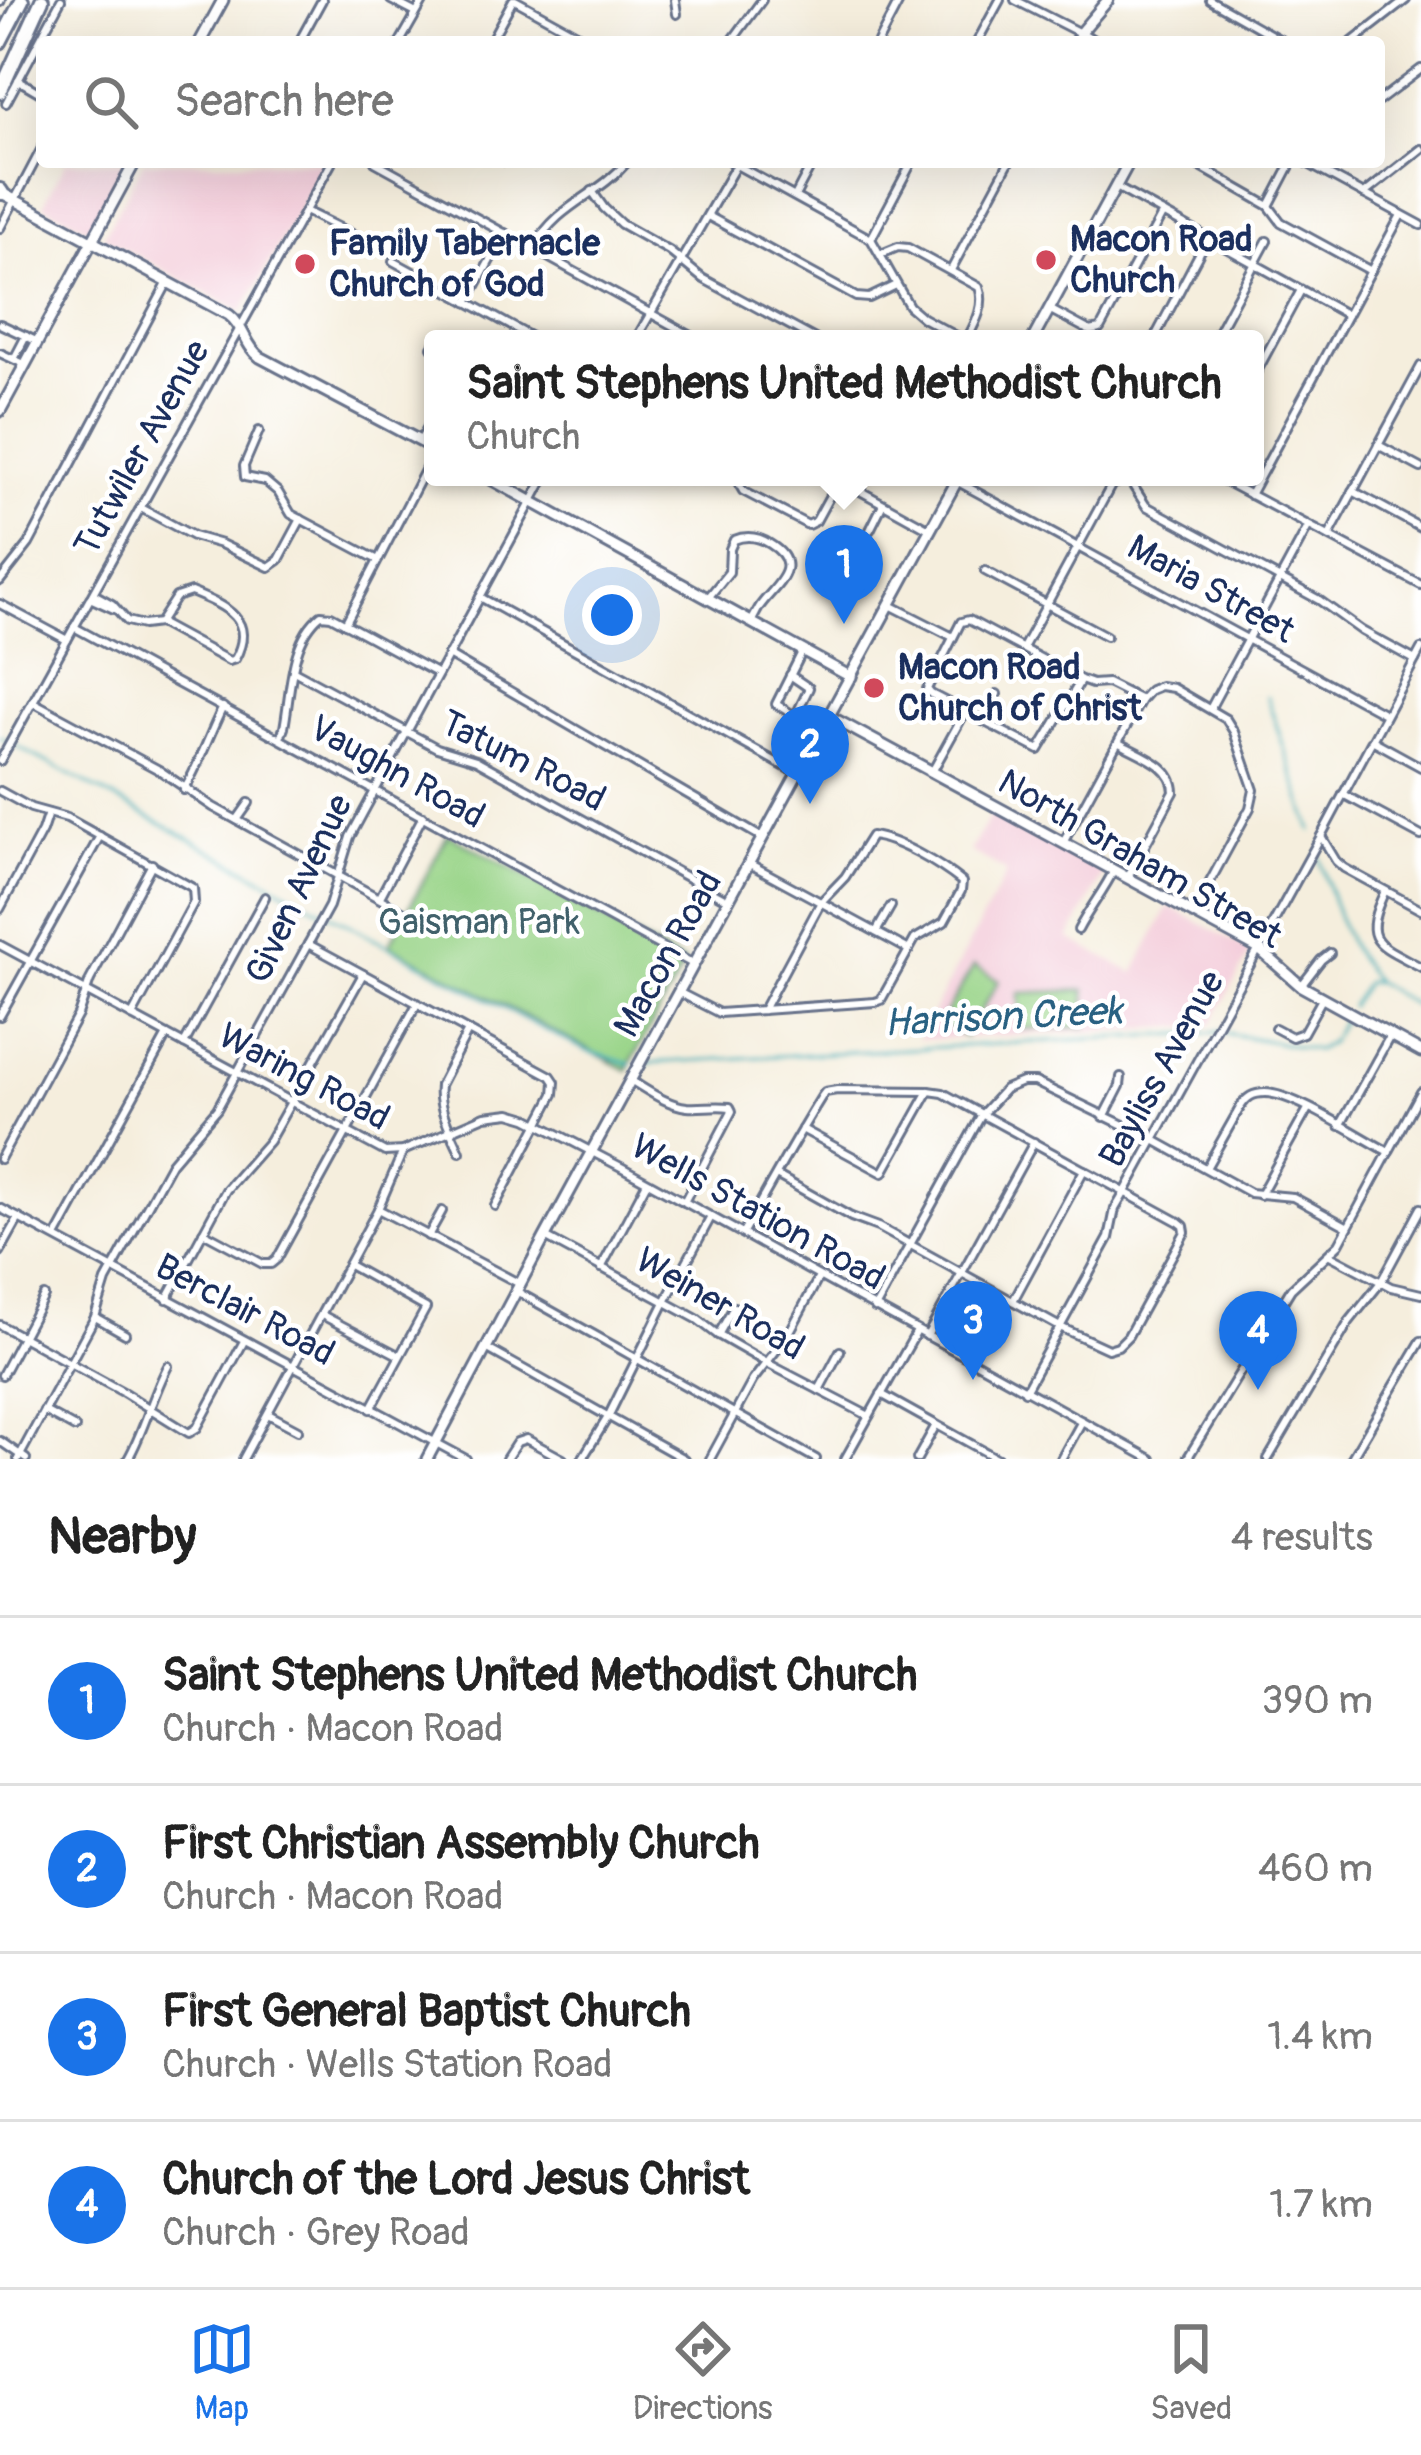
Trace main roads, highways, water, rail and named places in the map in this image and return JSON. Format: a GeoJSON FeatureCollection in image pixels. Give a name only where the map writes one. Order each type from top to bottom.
{"type":"FeatureCollection","features":[{"type":"Feature","properties":{"kind":"highway"},"geometry":{"type":"LineString","coordinates":[[0,73],[40,0]]}},
{"type":"Feature","properties":{"kind":"highway"},"geometry":{"type":"LineString","coordinates":[[3,98],[40,0]]}},
{"type":"Feature","properties":{"kind":"highway"},"geometry":{"type":"LineString","coordinates":[[0,32],[19,5]]}},
{"type":"Feature","properties":{"kind":"highway"},"geometry":{"type":"LineString","coordinates":[[0,41],[19,5]]}},
{"type":"Feature","properties":{"kind":"main road"},"geometry":{"type":"LineString","coordinates":[[203,36],[223,0]]}},
{"type":"Feature","properties":{"kind":"main road"},"geometry":{"type":"LineString","coordinates":[[1079,36],[1108,0]]}},
{"type":"Feature","properties":{"kind":"main road"},"geometry":{"type":"LineString","coordinates":[[0,411],[133,168]]}},
{"type":"Feature","properties":{"kind":"main road"},"geometry":{"type":"LineString","coordinates":[[1038,330],[1126,168]]}},
{"type":"Feature","properties":{"kind":"main road"},"geometry":{"type":"LineString","coordinates":[[3,194],[229,315],[260,357],[424,444]]}},
{"type":"Feature","properties":{"kind":"main road"},"geometry":{"type":"LineString","coordinates":[[504,486],[850,676]]}},
{"type":"Feature","properties":{"kind":"main road","name":"Macon Road"},"geometry":{"type":"LineString","coordinates":[[427,1459],[951,486]]}},
{"type":"Feature","properties":{"kind":"main road"},"geometry":{"type":"LineString","coordinates":[[824,662],[837,681],[842,712],[860,733]]}},
{"type":"Feature","properties":{"kind":"main road","name":"North Graham Street"},"geometry":{"type":"LineString","coordinates":[[829,716],[1259,949],[1301,986],[1421,1052]]}},
{"type":"Feature","properties":{"kind":"waterway"},"geometry":{"type":"LineString","coordinates":[[1267,697],[1312,831]]}},
{"type":"Feature","properties":{"kind":"waterway","name":"Harrison Creek"},"geometry":{"type":"LineString","coordinates":[[0,737],[539,1027],[587,1051],[631,1064]]}},
{"type":"Feature","properties":{"kind":"waterway"},"geometry":{"type":"LineString","coordinates":[[1318,853],[1347,937],[1376,982]]}},
{"type":"Feature","properties":{"kind":"waterway","name":"Harrison Creek"},"geometry":{"type":"LineString","coordinates":[[1350,1006],[1366,982],[1376,982],[1421,1009]]}},
{"type":"Feature","properties":{"kind":"waterway","name":"Harrison Creek"},"geometry":{"type":"LineString","coordinates":[[647,1063],[1220,1032],[1317,1050],[1330,1042],[1345,1015]]}},
{"type":"Feature","properties":{"kind":"place","name":"Macon Road Church"},"geometry":{"type":"Point","coordinates":[1046,260]}},
{"type":"Feature","properties":{"kind":"place","name":"Family Tabernacle Church of God"},"geometry":{"type":"Point","coordinates":[305,264]}},
{"type":"Feature","properties":{"kind":"place","name":"Saint Stephens United Methodist Church"},"geometry":{"type":"Point","coordinates":[844,624]}},
{"type":"Feature","properties":{"kind":"place","name":"Macon Road Church of Christ"},"geometry":{"type":"Point","coordinates":[874,688]}},
{"type":"Feature","properties":{"kind":"place","name":"First Christian Assembly Church"},"geometry":{"type":"Point","coordinates":[810,804]}},
{"type":"Feature","properties":{"kind":"place","name":"First General Baptist Church"},"geometry":{"type":"Point","coordinates":[973,1380]}},
{"type":"Feature","properties":{"kind":"place","name":"Church of the Lord Jesus Christ"},"geometry":{"type":"Point","coordinates":[1258,1390]}},
{"type":"Feature","properties":{"kind":"park label","name":"Gaisman Park"},"geometry":{"type":"Point","coordinates":[479,922]}}]}
